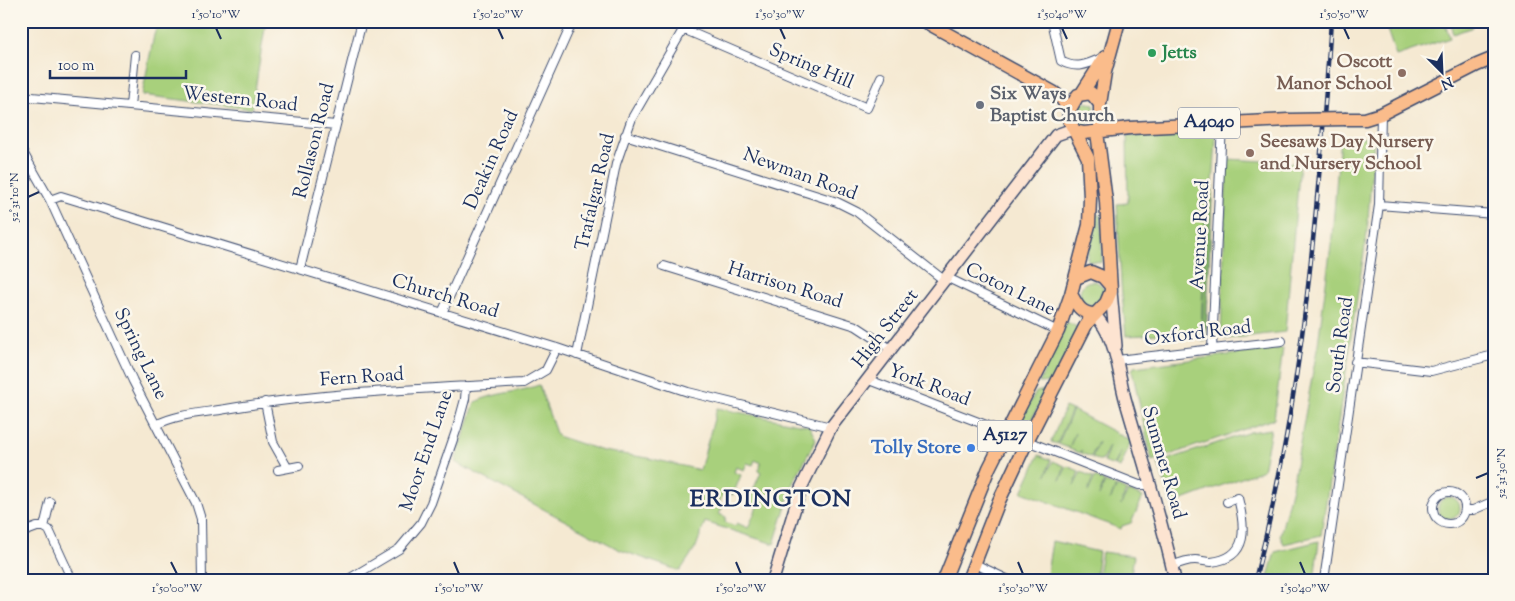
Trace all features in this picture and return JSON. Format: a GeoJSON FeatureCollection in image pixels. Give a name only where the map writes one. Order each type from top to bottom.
{"type":"FeatureCollection","features":[{"type":"Feature","properties":{"kind":"main road"},"geometry":{"type":"LineString","coordinates":[[924,21],[1020,73],[1062,99],[1069,110],[1069,120],[1074,130],[1084,133],[1099,132],[1105,72],[1119,22]]}},
{"type":"Feature","properties":{"kind":"main road"},"geometry":{"type":"LineString","coordinates":[[1069,110],[1105,56],[1119,22]]}},
{"type":"Feature","properties":{"kind":"main road","name":"A4040"},"geometry":{"type":"LineString","coordinates":[[1099,132],[1130,128],[1222,123],[1365,119],[1381,114],[1494,58]]}},
{"type":"Feature","properties":{"kind":"main road"},"geometry":{"type":"LineString","coordinates":[[1020,73],[1080,94],[1091,94],[1115,122],[1130,128]]}},
{"type":"Feature","properties":{"kind":"main road","name":"A5127"},"geometry":{"type":"LineString","coordinates":[[944,580],[986,475],[1058,331],[1072,294],[1089,225],[1090,198],[1088,158],[1074,130]]}},
{"type":"Feature","properties":{"kind":"main road","name":"High Street"},"geometry":{"type":"LineString","coordinates":[[773,580],[801,488],[831,427],[947,279],[1056,135],[1074,130]]}},
{"type":"Feature","properties":{"kind":"main road","name":"Summer Road"},"geometry":{"type":"LineString","coordinates":[[1099,132],[1106,200],[1110,288],[1116,324],[1117,358],[1125,400],[1151,485],[1175,580]]}},
{"type":"Feature","properties":{"kind":"main road"},"geometry":{"type":"LineString","coordinates":[[1076,278],[1091,272],[1103,277],[1110,288]]}},
{"type":"Feature","properties":{"kind":"main road","name":"A5127"},"geometry":{"type":"LineString","coordinates":[[968,580],[973,563],[1027,441],[1094,314],[1106,303],[1110,288]]}},
{"type":"Feature","properties":{"kind":"main road"},"geometry":{"type":"LineString","coordinates":[[1072,294],[1079,308],[1089,314],[1094,314]]}},
{"type":"Feature","properties":{"kind":"main road","name":"Summer Road"},"geometry":{"type":"LineString","coordinates":[[1094,314],[1105,326],[1117,358]]}},
{"type":"Feature","properties":{"kind":"street","name":"Rollason Road"},"geometry":{"type":"LineString","coordinates":[[300,269],[362,21]]}},
{"type":"Feature","properties":{"kind":"street","name":"Deakin Road"},"geometry":{"type":"LineString","coordinates":[[442,313],[573,21]]}},
{"type":"Feature","properties":{"kind":"street","name":"Trafalgar Road"},"geometry":{"type":"LineString","coordinates":[[577,355],[616,164],[625,135],[688,21]]}},
{"type":"Feature","properties":{"kind":"street"},"geometry":{"type":"LineString","coordinates":[[1052,21],[1061,61],[1068,66],[1080,67],[1105,56]]}},
{"type":"Feature","properties":{"kind":"street","name":"Spring Hill"},"geometry":{"type":"LineString","coordinates":[[683,29],[867,108],[881,77]]}},
{"type":"Feature","properties":{"kind":"street"},"geometry":{"type":"LineString","coordinates":[[130,106],[135,55]]}},
{"type":"Feature","properties":{"kind":"street","name":"Western Road"},"geometry":{"type":"LineString","coordinates":[[21,96],[336,125]]}},
{"type":"Feature","properties":{"kind":"street","name":"South Road"},"geometry":{"type":"LineString","coordinates":[[1324,580],[1379,205],[1381,114]]}},
{"type":"Feature","properties":{"kind":"street","name":"Avenue Road"},"geometry":{"type":"LineString","coordinates":[[1212,349],[1222,123]]}},
{"type":"Feature","properties":{"kind":"street","name":"Newman Road"},"geometry":{"type":"LineString","coordinates":[[625,135],[837,202],[857,212],[947,279]]}},
{"type":"Feature","properties":{"kind":"street","name":"Spring Lane"},"geometry":{"type":"LineString","coordinates":[[21,149],[50,200],[133,381],[196,502],[201,519],[202,580]]}},
{"type":"Feature","properties":{"kind":"street","name":"Church Road"},"geometry":{"type":"LineString","coordinates":[[50,200],[61,196],[557,348],[688,392],[831,427]]}},
{"type":"Feature","properties":{"kind":"street"},"geometry":{"type":"LineString","coordinates":[[1379,205],[1494,214]]}},
{"type":"Feature","properties":{"kind":"street","name":"Harrison Road"},"geometry":{"type":"LineString","coordinates":[[664,266],[856,326],[891,349]]}},
{"type":"Feature","properties":{"kind":"street","name":"Coton Lane"},"geometry":{"type":"LineString","coordinates":[[947,279],[1058,331]]}},
{"type":"Feature","properties":{"kind":"street","name":"Oxford Road"},"geometry":{"type":"LineString","coordinates":[[1117,358],[1282,341]]}},
{"type":"Feature","properties":{"kind":"street","name":"Fern Road"},"geometry":{"type":"LineString","coordinates":[[156,425],[189,416],[265,402],[524,383],[546,370],[557,348]]}},
{"type":"Feature","properties":{"kind":"street"},"geometry":{"type":"LineString","coordinates":[[1355,362],[1431,372],[1494,354]]}},
{"type":"Feature","properties":{"kind":"street","name":"York Road"},"geometry":{"type":"LineString","coordinates":[[869,380],[1006,433]]}},
{"type":"Feature","properties":{"kind":"street","name":"Moor End Lane"},"geometry":{"type":"LineString","coordinates":[[347,580],[392,554],[421,523],[431,503],[457,428],[466,399],[466,386]]}},
{"type":"Feature","properties":{"kind":"street"},"geometry":{"type":"LineString","coordinates":[[265,402],[273,442],[287,467]]}},
{"type":"Feature","properties":{"kind":"street"},"geometry":{"type":"LineString","coordinates":[[1027,441],[1139,485],[1151,485]]}},
{"type":"Feature","properties":{"kind":"street"},"geometry":{"type":"LineString","coordinates":[[278,470],[298,466]]}},
{"type":"Feature","properties":{"kind":"street"},"geometry":{"type":"LineString","coordinates":[[1453,492],[1460,496],[1465,510],[1460,520],[1450,524],[1437,519],[1433,508],[1438,497],[1445,493],[1453,492]]}},
{"type":"Feature","properties":{"kind":"street"},"geometry":{"type":"LineString","coordinates":[[1172,566],[1188,561],[1221,560],[1238,548],[1244,530],[1238,498],[1227,502]]}},
{"type":"Feature","properties":{"kind":"street"},"geometry":{"type":"LineString","coordinates":[[1465,510],[1473,510],[1494,501]]}},
{"type":"Feature","properties":{"kind":"street"},"geometry":{"type":"LineString","coordinates":[[44,527],[50,502]]}},
{"type":"Feature","properties":{"kind":"street"},"geometry":{"type":"LineString","coordinates":[[21,533],[36,527],[44,527],[49,530],[72,580]]}},
{"type":"Feature","properties":{"kind":"street"},"geometry":{"type":"LineString","coordinates":[[973,563],[1009,580]]}},
{"type":"Feature","properties":{"kind":"green space"},"geometry":{"type":"Polygon","coordinates":[[[159,21],[266,21],[252,109],[142,95],[154,35],[159,21]]]}},
{"type":"Feature","properties":{"kind":"green space"},"geometry":{"type":"Polygon","coordinates":[[[1384,21],[1444,21],[1450,38],[1396,56],[1384,21]]]}},
{"type":"Feature","properties":{"kind":"green space"},"geometry":{"type":"Polygon","coordinates":[[[1449,21],[1471,21],[1473,27],[1453,34],[1449,21]]]}},
{"type":"Feature","properties":{"kind":"green space"},"geometry":{"type":"Polygon","coordinates":[[[1084,102],[1094,104],[1095,119],[1084,125],[1078,123],[1076,113],[1084,102]]]}},
{"type":"Feature","properties":{"kind":"green space"},"geometry":{"type":"Polygon","coordinates":[[[1213,133],[1216,140],[1212,200],[1206,201],[1201,332],[1126,336],[1117,204],[1128,203],[1127,136],[1213,133]]]}},
{"type":"Feature","properties":{"kind":"green space"},"geometry":{"type":"Polygon","coordinates":[[[1340,137],[1374,138],[1367,233],[1321,535],[1284,544],[1280,536],[1292,487],[1318,344],[1332,237],[1340,137]]]}},
{"type":"Feature","properties":{"kind":"green space"},"geometry":{"type":"Polygon","coordinates":[[[1227,159],[1300,163],[1285,332],[1226,339],[1221,335],[1227,159]]]}},
{"type":"Feature","properties":{"kind":"green space"},"geometry":{"type":"Polygon","coordinates":[[[1206,200],[1212,200],[1206,341],[1201,341],[1206,200]]]}},
{"type":"Feature","properties":{"kind":"green space"},"geometry":{"type":"Polygon","coordinates":[[[1095,215],[1101,215],[1102,262],[1089,261],[1087,258],[1095,215]]]}},
{"type":"Feature","properties":{"kind":"green space"},"geometry":{"type":"Polygon","coordinates":[[[1092,281],[1097,282],[1103,288],[1103,298],[1097,304],[1092,305],[1087,304],[1081,298],[1080,293],[1081,288],[1087,282],[1092,281]]]}},
{"type":"Feature","properties":{"kind":"green space"},"geometry":{"type":"Polygon","coordinates":[[[1067,322],[1079,328],[1052,382],[1039,383],[1067,322]]]}},
{"type":"Feature","properties":{"kind":"green space"},"geometry":{"type":"Polygon","coordinates":[[[1283,348],[1274,419],[1152,461],[1132,370],[1134,367],[1283,348]]]}},
{"type":"Feature","properties":{"kind":"green space"},"geometry":{"type":"Polygon","coordinates":[[[539,385],[557,436],[603,451],[648,458],[700,470],[717,408],[809,426],[816,439],[793,483],[774,544],[705,522],[696,547],[680,571],[620,550],[455,462],[475,402],[491,396],[539,385]],[[755,460],[753,465],[747,463],[744,470],[736,467],[734,472],[741,475],[733,495],[724,492],[719,503],[723,506],[719,514],[726,517],[725,522],[735,526],[737,523],[748,528],[757,507],[748,502],[761,472],[758,470],[761,463],[755,460]]]}},
{"type":"Feature","properties":{"kind":"green space"},"geometry":{"type":"Polygon","coordinates":[[[1048,389],[1030,422],[1021,418],[1036,392],[1048,389]]]}},
{"type":"Feature","properties":{"kind":"green space"},"geometry":{"type":"Polygon","coordinates":[[[1065,407],[1072,410],[1057,444],[1051,442],[1065,407]]]}},
{"type":"Feature","properties":{"kind":"green space"},"geometry":{"type":"Polygon","coordinates":[[[1073,410],[1131,441],[1120,468],[1115,466],[1121,451],[1114,466],[1104,462],[1109,446],[1102,461],[1092,458],[1098,442],[1091,457],[1081,453],[1082,450],[1080,453],[1069,449],[1075,433],[1069,448],[1058,444],[1073,410]]]}},
{"type":"Feature","properties":{"kind":"green space"},"geometry":{"type":"Polygon","coordinates":[[[1271,429],[1263,470],[1172,504],[1158,463],[1250,432],[1271,429]]]}},
{"type":"Feature","properties":{"kind":"green space"},"geometry":{"type":"Polygon","coordinates":[[[1039,455],[1051,460],[1046,475],[1053,461],[1065,466],[1060,480],[1067,466],[1079,471],[1074,486],[1081,472],[1093,477],[1088,492],[1095,477],[1104,481],[1099,496],[1105,482],[1116,486],[1110,500],[1117,486],[1126,490],[1121,505],[1128,491],[1143,497],[1131,523],[1122,526],[1121,529],[1022,492],[1039,455]]]}},
{"type":"Feature","properties":{"kind":"green space"},"geometry":{"type":"Polygon","coordinates":[[[1449,497],[1457,500],[1460,508],[1457,516],[1449,519],[1441,516],[1438,508],[1441,500],[1449,497]]]}},
{"type":"Feature","properties":{"kind":"green space"},"geometry":{"type":"Polygon","coordinates":[[[1052,541],[1099,552],[1095,580],[1046,580],[1052,541]]]}},
{"type":"Feature","properties":{"kind":"green space"},"geometry":{"type":"Polygon","coordinates":[[[1319,541],[1314,580],[1267,580],[1275,552],[1319,541]]]}},
{"type":"Feature","properties":{"kind":"green space"},"geometry":{"type":"Polygon","coordinates":[[[1102,552],[1134,556],[1130,580],[1097,580],[1102,552]]]}},
{"type":"Feature","properties":{"kind":"railway"},"geometry":{"type":"LineString","coordinates":[[1255,580],[1272,511],[1297,372],[1314,232],[1331,21]]}},
{"type":"Feature","properties":{"kind":"place","name":"Jetts"},"geometry":{"type":"Point","coordinates":[1152,53]}},
{"type":"Feature","properties":{"kind":"place","name":"Oscott Manor School"},"geometry":{"type":"Point","coordinates":[1402,73]}},
{"type":"Feature","properties":{"kind":"place","name":"Six Ways Baptist Church"},"geometry":{"type":"Point","coordinates":[980,105]}},
{"type":"Feature","properties":{"kind":"place","name":"Seesaws Day Nursery and Nursery School"},"geometry":{"type":"Point","coordinates":[1250,153]}},
{"type":"Feature","properties":{"kind":"place","name":"Tolly Store"},"geometry":{"type":"Point","coordinates":[971,448]}},
{"type":"Feature","properties":{"kind":"district","name":"ERDINGTON"},"geometry":{"type":"Point","coordinates":[771,500]}}]}
